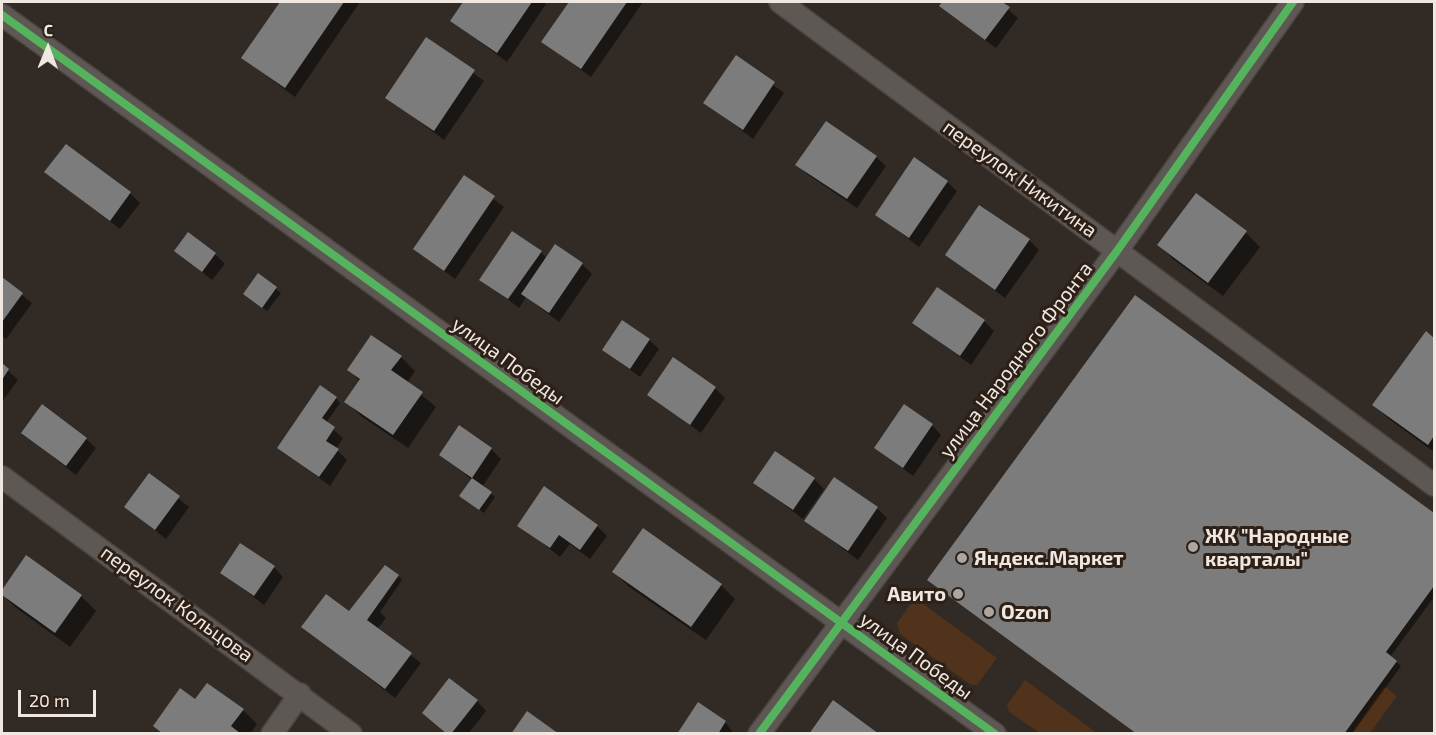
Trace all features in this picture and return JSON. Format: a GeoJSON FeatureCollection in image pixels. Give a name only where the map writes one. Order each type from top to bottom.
{"type":"FeatureCollection","features":[{"type":"Feature","properties":{"kind":"street","name":"переулок Никитина"},"geometry":{"type":"LineString","coordinates":[[780,2],[1434,485]]}},
{"type":"Feature","properties":{"kind":"street","name":"улица Народного Фронта"},"geometry":{"type":"LineString","coordinates":[[759,734],[1117,251],[1293,2]]}},
{"type":"Feature","properties":{"kind":"street","name":"улица Победы"},"geometry":{"type":"LineString","coordinates":[[2,15],[994,734]]}},
{"type":"Feature","properties":{"kind":"street","name":"переулок Кольцова"},"geometry":{"type":"LineString","coordinates":[[2,477],[300,694],[351,734]]}},
{"type":"Feature","properties":{"kind":"street"},"geometry":{"type":"LineString","coordinates":[[272,734],[300,694]]}},
{"type":"Feature","properties":{"kind":"shaded area"},"geometry":{"type":"Polygon","coordinates":[[[915,598],[997,658],[977,685],[971,685],[900,634],[897,623],[915,598]]]}},
{"type":"Feature","properties":{"kind":"shaded area"},"geometry":{"type":"Polygon","coordinates":[[[1025,680],[1097,733],[1040,733],[1009,712],[1007,705],[1025,680]]]}},
{"type":"Feature","properties":{"kind":"shaded area"},"geometry":{"type":"Polygon","coordinates":[[[1384,686],[1397,696],[1370,733],[1351,733],[1384,686]]]}},
{"type":"Feature","properties":{"kind":"building"},"geometry":{"type":"Polygon","coordinates":[[[280,2],[344,2],[285,88],[241,58],[280,2]]]}},
{"type":"Feature","properties":{"kind":"building"},"geometry":{"type":"Polygon","coordinates":[[[463,2],[532,2],[497,53],[450,21],[463,2]]]}},
{"type":"Feature","properties":{"kind":"building"},"geometry":{"type":"Polygon","coordinates":[[[569,2],[627,2],[581,69],[541,42],[569,2]]]}},
{"type":"Feature","properties":{"kind":"building"},"geometry":{"type":"Polygon","coordinates":[[[942,2],[1002,2],[1010,7],[985,40],[939,6],[942,2]]]}},
{"type":"Feature","properties":{"kind":"building"},"geometry":{"type":"Polygon","coordinates":[[[426,37],[475,70],[434,131],[385,98],[426,37]]]}},
{"type":"Feature","properties":{"kind":"building"},"geometry":{"type":"Polygon","coordinates":[[[736,55],[775,82],[743,130],[703,103],[736,55]]]}},
{"type":"Feature","properties":{"kind":"building"},"geometry":{"type":"Polygon","coordinates":[[[826,121],[877,156],[847,199],[795,165],[826,121]]]}},
{"type":"Feature","properties":{"kind":"building"},"geometry":{"type":"Polygon","coordinates":[[[66,144],[131,192],[110,221],[44,172],[66,144]]]}},
{"type":"Feature","properties":{"kind":"building"},"geometry":{"type":"Polygon","coordinates":[[[914,157],[948,181],[909,238],[875,215],[914,157]]]}},
{"type":"Feature","properties":{"kind":"building"},"geometry":{"type":"Polygon","coordinates":[[[464,175],[495,196],[444,271],[413,249],[464,175]]]}},
{"type":"Feature","properties":{"kind":"building"},"geometry":{"type":"Polygon","coordinates":[[[1196,193],[1247,231],[1208,283],[1157,245],[1196,193]]]}},
{"type":"Feature","properties":{"kind":"building"},"geometry":{"type":"Polygon","coordinates":[[[979,205],[1030,239],[995,290],[945,255],[979,205]]]}},
{"type":"Feature","properties":{"kind":"building"},"geometry":{"type":"Polygon","coordinates":[[[512,231],[542,251],[508,299],[479,280],[512,231]]]}},
{"type":"Feature","properties":{"kind":"building"},"geometry":{"type":"Polygon","coordinates":[[[188,232],[216,253],[202,272],[174,251],[188,232]]]}},
{"type":"Feature","properties":{"kind":"building"},"geometry":{"type":"Polygon","coordinates":[[[555,244],[583,263],[549,313],[521,294],[555,244]]]}},
{"type":"Feature","properties":{"kind":"building"},"geometry":{"type":"Polygon","coordinates":[[[258,273],[277,287],[262,308],[243,294],[258,273]]]}},
{"type":"Feature","properties":{"kind":"building"},"geometry":{"type":"Polygon","coordinates":[[[2,277],[23,293],[2,322],[2,277]]]}},
{"type":"Feature","properties":{"kind":"building"},"geometry":{"type":"Polygon","coordinates":[[[937,287],[985,320],[960,356],[912,323],[937,287]]]}},
{"type":"Feature","properties":{"kind":"building","name":"ЖК \"Народные кварталы\""},"geometry":{"type":"Polygon","coordinates":[[[1135,295],[1434,513],[1434,586],[1386,652],[1397,661],[1344,734],[1137,734],[927,580],[1135,295]]]}},
{"type":"Feature","properties":{"kind":"building"},"geometry":{"type":"Polygon","coordinates":[[[622,320],[650,339],[630,369],[602,350],[622,320]]]}},
{"type":"Feature","properties":{"kind":"building"},"geometry":{"type":"Polygon","coordinates":[[[1426,331],[1434,338],[1434,436],[1428,445],[1372,405],[1426,331]]]}},
{"type":"Feature","properties":{"kind":"building"},"geometry":{"type":"Polygon","coordinates":[[[371,335],[402,356],[391,370],[423,392],[393,435],[344,402],[360,379],[347,370],[371,335]]]}},
{"type":"Feature","properties":{"kind":"building"},"geometry":{"type":"Polygon","coordinates":[[[673,357],[716,387],[690,425],[647,395],[673,357]]]}},
{"type":"Feature","properties":{"kind":"building"},"geometry":{"type":"Polygon","coordinates":[[[2,363],[9,369],[2,380],[2,363]]]}},
{"type":"Feature","properties":{"kind":"building"},"geometry":{"type":"Polygon","coordinates":[[[320,385],[337,397],[322,418],[335,427],[326,441],[339,449],[319,477],[277,448],[320,385]]]}},
{"type":"Feature","properties":{"kind":"building"},"geometry":{"type":"Polygon","coordinates":[[[42,404],[87,438],[66,466],[21,433],[42,404]]]}},
{"type":"Feature","properties":{"kind":"building"},"geometry":{"type":"Polygon","coordinates":[[[904,404],[933,424],[903,468],[874,448],[904,404]]]}},
{"type":"Feature","properties":{"kind":"building"},"geometry":{"type":"Polygon","coordinates":[[[459,425],[492,448],[472,478],[439,455],[459,425]]]}},
{"type":"Feature","properties":{"kind":"building"},"geometry":{"type":"Polygon","coordinates":[[[775,451],[815,478],[793,510],[753,483],[775,451]]]}},
{"type":"Feature","properties":{"kind":"building"},"geometry":{"type":"Polygon","coordinates":[[[149,473],[180,496],[155,530],[124,507],[149,473]]]}},
{"type":"Feature","properties":{"kind":"building"},"geometry":{"type":"Polygon","coordinates":[[[834,477],[878,507],[848,551],[804,521],[834,477]]]}},
{"type":"Feature","properties":{"kind":"building"},"geometry":{"type":"Polygon","coordinates":[[[472,478],[492,492],[479,510],[459,496],[472,478]]]}},
{"type":"Feature","properties":{"kind":"building"},"geometry":{"type":"Polygon","coordinates":[[[544,486],[598,525],[580,550],[559,535],[550,548],[517,526],[544,486]]]}},
{"type":"Feature","properties":{"kind":"building"},"geometry":{"type":"Polygon","coordinates":[[[643,528],[722,584],[691,627],[612,572],[643,528]]]}},
{"type":"Feature","properties":{"kind":"building"},"geometry":{"type":"Polygon","coordinates":[[[240,543],[275,566],[254,596],[220,573],[240,543]]]}},
{"type":"Feature","properties":{"kind":"building"},"geometry":{"type":"Polygon","coordinates":[[[26,555],[82,595],[55,633],[2,595],[2,590],[26,555]]]}},
{"type":"Feature","properties":{"kind":"building"},"geometry":{"type":"Polygon","coordinates":[[[385,565],[399,575],[367,620],[412,653],[385,689],[301,627],[326,594],[349,611],[385,565]]]}},
{"type":"Feature","properties":{"kind":"building"},"geometry":{"type":"Polygon","coordinates":[[[449,678],[478,700],[451,734],[447,734],[422,713],[449,678]]]}},
{"type":"Feature","properties":{"kind":"building"},"geometry":{"type":"Polygon","coordinates":[[[207,683],[244,709],[231,726],[241,734],[163,734],[153,726],[180,688],[195,699],[207,683]]]}},
{"type":"Feature","properties":{"kind":"building"},"geometry":{"type":"Polygon","coordinates":[[[833,700],[879,734],[809,734],[833,700]]]}},
{"type":"Feature","properties":{"kind":"building"},"geometry":{"type":"Polygon","coordinates":[[[698,702],[726,721],[718,734],[677,734],[698,702]]]}},
{"type":"Feature","properties":{"kind":"building"},"geometry":{"type":"Polygon","coordinates":[[[527,711],[559,734],[511,734],[527,711]]]}},
{"type":"Feature","properties":{"kind":"cycle path"},"geometry":{"type":"LineString","coordinates":[[759,734],[1117,251],[1293,2]]}},
{"type":"Feature","properties":{"kind":"cycle path"},"geometry":{"type":"LineString","coordinates":[[2,15],[995,734]]}},
{"type":"Feature","properties":{"kind":"place","name":"ЖК \"Народные кварталы\""},"geometry":{"type":"Point","coordinates":[1193,547]}},
{"type":"Feature","properties":{"kind":"place","name":"Яндекс.Маркет"},"geometry":{"type":"Point","coordinates":[962,558]}},
{"type":"Feature","properties":{"kind":"place","name":"Авито"},"geometry":{"type":"Point","coordinates":[958,594]}},
{"type":"Feature","properties":{"kind":"place","name":"Ozon"},"geometry":{"type":"Point","coordinates":[989,612]}}]}
